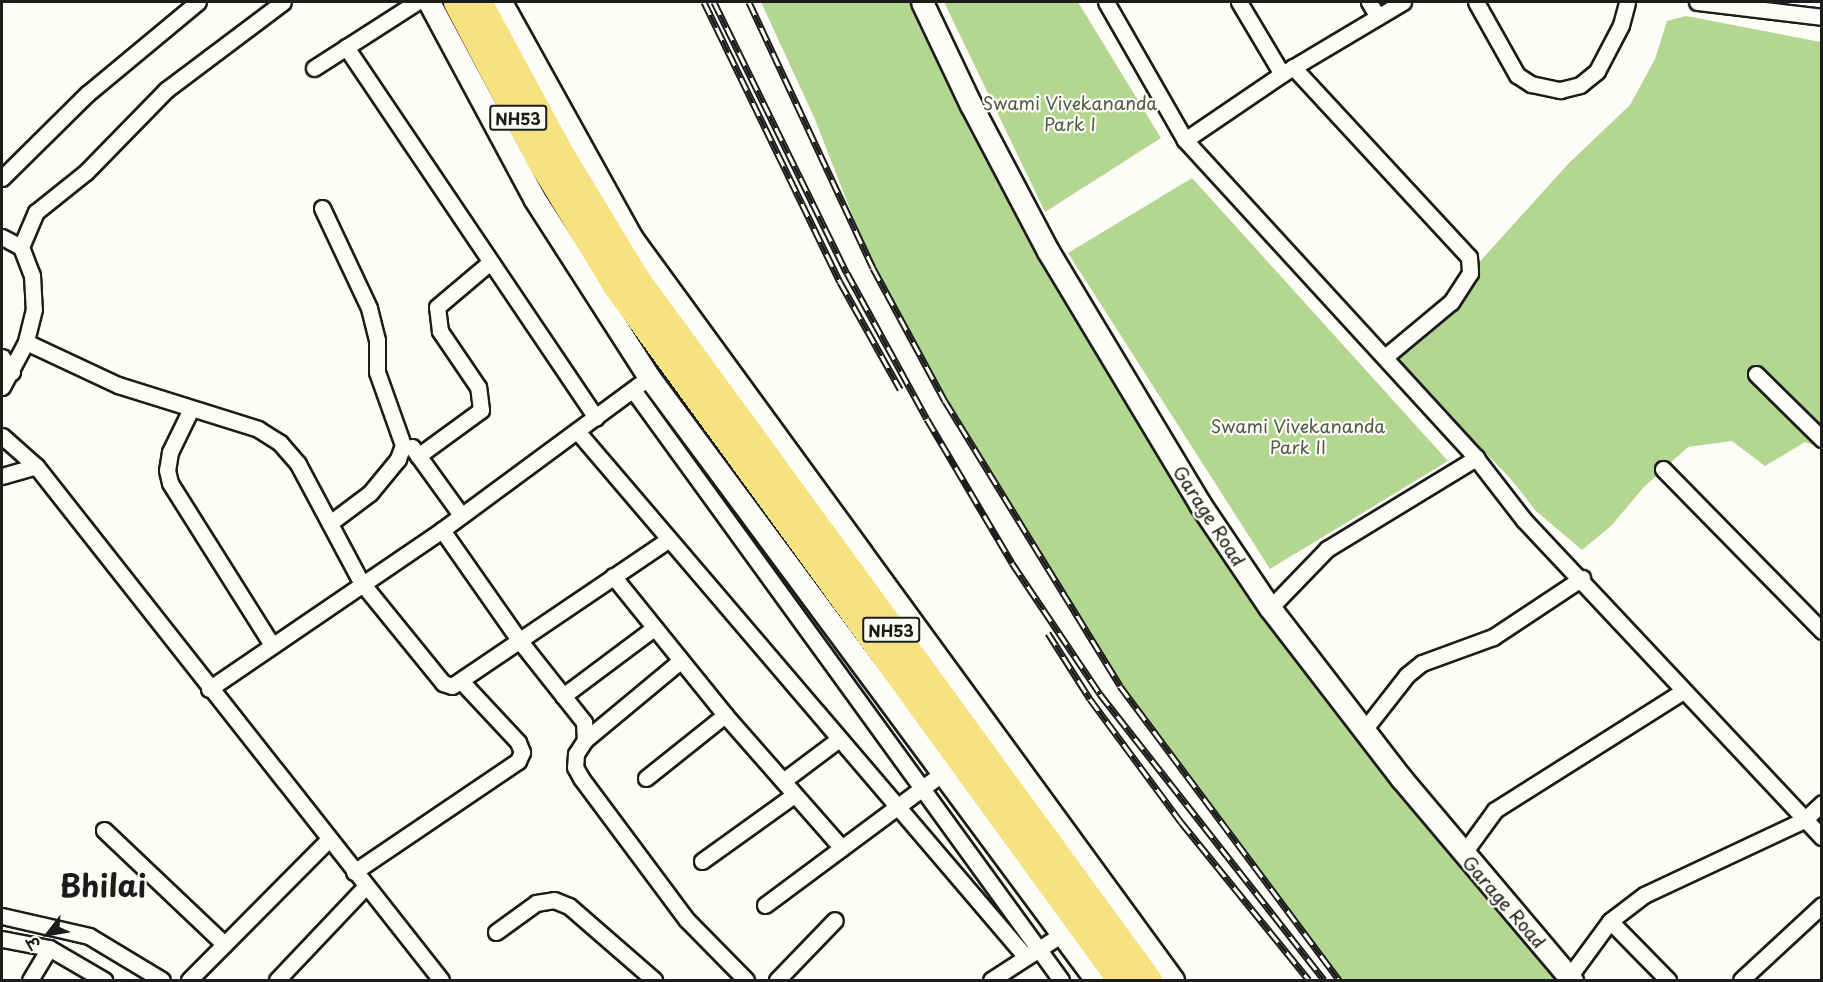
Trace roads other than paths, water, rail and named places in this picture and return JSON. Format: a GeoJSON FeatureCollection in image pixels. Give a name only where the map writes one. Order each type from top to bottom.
{"type":"FeatureCollection","features":[{"type":"Feature","properties":{"kind":"highway","name":"NH53"},"geometry":{"type":"LineString","coordinates":[[457,2],[592,228],[794,534],[1121,981]]}},
{"type":"Feature","properties":{"kind":"highway","name":"NH53"},"geometry":{"type":"LineString","coordinates":[[478,2],[592,228],[820,532],[1148,981]]}},
{"type":"Feature","properties":{"kind":"street"},"geometry":{"type":"LineString","coordinates":[[2,178],[87,94],[198,2]]}},
{"type":"Feature","properties":{"kind":"street"},"geometry":{"type":"LineString","coordinates":[[2,387],[26,342],[34,309],[33,286],[21,247],[36,212],[86,172],[166,90],[283,2]]}},
{"type":"Feature","properties":{"kind":"street"},"geometry":{"type":"LineString","coordinates":[[314,68],[417,2]]}},
{"type":"Feature","properties":{"kind":"street","name":"NH53"},"geometry":{"type":"LineString","coordinates":[[429,2],[524,181],[574,260],[641,383]]}},
{"type":"Feature","properties":{"kind":"street","name":"NH53"},"geometry":{"type":"LineString","coordinates":[[501,2],[631,237],[780,446],[1173,981]]}},
{"type":"Feature","properties":{"kind":"street","name":"Garage Road"},"geometry":{"type":"LineString","coordinates":[[922,2],[971,105],[1048,251],[1200,504],[1270,608],[1364,730],[1463,854],[1570,979]]}},
{"type":"Feature","properties":{"kind":"street"},"geometry":{"type":"LineString","coordinates":[[1106,2],[1185,140],[1476,458],[1524,519],[1582,578],[1683,691],[1821,837]]}},
{"type":"Feature","properties":{"kind":"street"},"geometry":{"type":"LineString","coordinates":[[1239,2],[1288,71],[1469,257],[1470,273],[1451,302],[1385,357]]}},
{"type":"Feature","properties":{"kind":"street"},"geometry":{"type":"LineString","coordinates":[[1369,2],[1378,17]]}},
{"type":"Feature","properties":{"kind":"street"},"geometry":{"type":"LineString","coordinates":[[1185,140],[1288,71],[1403,2]]}},
{"type":"Feature","properties":{"kind":"street"},"geometry":{"type":"LineString","coordinates":[[1476,2],[1517,75],[1531,84],[1560,90],[1580,85],[1597,70],[1621,25],[1627,2]]}},
{"type":"Feature","properties":{"kind":"street"},"geometry":{"type":"LineString","coordinates":[[1697,2],[1788,6],[1821,17]]}},
{"type":"Feature","properties":{"kind":"street"},"geometry":{"type":"LineString","coordinates":[[346,47],[489,263],[596,417]]}},
{"type":"Feature","properties":{"kind":"street"},"geometry":{"type":"LineString","coordinates":[[322,208],[369,308],[377,340],[377,372],[401,431],[462,515]]}},
{"type":"Feature","properties":{"kind":"street"},"geometry":{"type":"LineString","coordinates":[[2,237],[21,247]]}},
{"type":"Feature","properties":{"kind":"street"},"geometry":{"type":"LineString","coordinates":[[418,456],[481,410],[478,387],[440,331],[437,307],[489,263]]}},
{"type":"Feature","properties":{"kind":"street"},"geometry":{"type":"LineString","coordinates":[[26,342],[118,386],[258,429],[280,443],[298,464],[361,582],[443,683],[452,686],[462,682],[519,640],[668,540]]}},
{"type":"Feature","properties":{"kind":"street"},"geometry":{"type":"LineString","coordinates":[[2,357],[12,372]]}},
{"type":"Feature","properties":{"kind":"street"},"geometry":{"type":"LineString","coordinates":[[1756,374],[1821,439]]}},
{"type":"Feature","properties":{"kind":"street"},"geometry":{"type":"LineString","coordinates":[[209,689],[361,582],[442,530],[641,383]]}},
{"type":"Feature","properties":{"kind":"street"},"geometry":{"type":"LineString","coordinates":[[641,383],[942,773],[1096,981]]}},
{"type":"Feature","properties":{"kind":"street"},"geometry":{"type":"LineString","coordinates":[[641,383],[923,788],[1031,952]]}},
{"type":"Feature","properties":{"kind":"street"},"geometry":{"type":"LineString","coordinates":[[191,409],[170,452],[167,470],[170,483],[272,645]]}},
{"type":"Feature","properties":{"kind":"street"},"geometry":{"type":"LineString","coordinates":[[330,523],[355,507],[384,478],[403,446],[401,431]]}},
{"type":"Feature","properties":{"kind":"street"},"geometry":{"type":"LineString","coordinates":[[577,431],[897,807],[1031,952],[1061,981]]}},
{"type":"Feature","properties":{"kind":"street"},"geometry":{"type":"LineString","coordinates":[[2,436],[36,466],[209,689],[441,981]]}},
{"type":"Feature","properties":{"kind":"street"},"geometry":{"type":"LineString","coordinates":[[1270,608],[1327,549],[1476,458]]}},
{"type":"Feature","properties":{"kind":"street"},"geometry":{"type":"LineString","coordinates":[[2,476],[36,466]]}},
{"type":"Feature","properties":{"kind":"street"},"geometry":{"type":"LineString","coordinates":[[1663,469],[1821,631]]}},
{"type":"Feature","properties":{"kind":"street"},"geometry":{"type":"LineString","coordinates":[[442,530],[519,640],[584,722],[585,740]]}},
{"type":"Feature","properties":{"kind":"street"},"geometry":{"type":"LineString","coordinates":[[613,576],[725,715],[842,848]]}},
{"type":"Feature","properties":{"kind":"street"},"geometry":{"type":"LineString","coordinates":[[1364,730],[1407,675],[1422,663],[1493,637],[1582,578]]}},
{"type":"Feature","properties":{"kind":"street"},"geometry":{"type":"LineString","coordinates":[[563,696],[654,628]]}},
{"type":"Feature","properties":{"kind":"street"},"geometry":{"type":"LineString","coordinates":[[680,661],[585,740],[576,754],[575,767],[687,920],[746,981]]}},
{"type":"Feature","properties":{"kind":"street"},"geometry":{"type":"LineString","coordinates":[[354,873],[518,761],[522,752],[518,742],[462,682]]}},
{"type":"Feature","properties":{"kind":"street"},"geometry":{"type":"LineString","coordinates":[[1463,854],[1495,810],[1683,691]]}},
{"type":"Feature","properties":{"kind":"street"},"geometry":{"type":"LineString","coordinates":[[646,778],[725,715]]}},
{"type":"Feature","properties":{"kind":"street"},"geometry":{"type":"LineString","coordinates":[[783,782],[839,739]]}},
{"type":"Feature","properties":{"kind":"street"},"geometry":{"type":"LineString","coordinates":[[765,905],[942,773]]}},
{"type":"Feature","properties":{"kind":"street"},"geometry":{"type":"LineString","coordinates":[[702,861],[794,795]]}},
{"type":"Feature","properties":{"kind":"street"},"geometry":{"type":"LineString","coordinates":[[1570,979],[1610,921],[1644,895],[1804,820],[1821,803]]}},
{"type":"Feature","properties":{"kind":"street"},"geometry":{"type":"LineString","coordinates":[[104,830],[225,944]]}},
{"type":"Feature","properties":{"kind":"street"},"geometry":{"type":"LineString","coordinates":[[189,981],[328,840]]}},
{"type":"Feature","properties":{"kind":"street"},"geometry":{"type":"LineString","coordinates":[[277,981],[365,887]]}},
{"type":"Feature","properties":{"kind":"street"},"geometry":{"type":"LineString","coordinates":[[496,932],[536,903],[554,900],[569,906],[654,981]]}},
{"type":"Feature","properties":{"kind":"street"},"geometry":{"type":"LineString","coordinates":[[1741,981],[1821,904]]}},
{"type":"Feature","properties":{"kind":"street"},"geometry":{"type":"LineString","coordinates":[[2,916],[88,936],[162,981]]}},
{"type":"Feature","properties":{"kind":"street"},"geometry":{"type":"LineString","coordinates":[[777,981],[835,920]]}},
{"type":"Feature","properties":{"kind":"street"},"geometry":{"type":"LineString","coordinates":[[1610,921],[1668,981]]}},
{"type":"Feature","properties":{"kind":"street"},"geometry":{"type":"LineString","coordinates":[[992,981],[1031,952],[1062,934]]}},
{"type":"Feature","properties":{"kind":"street"},"geometry":{"type":"LineString","coordinates":[[2,939],[49,948],[104,981]]}},
{"type":"Feature","properties":{"kind":"street"},"geometry":{"type":"LineString","coordinates":[[30,981],[49,948]]}},
{"type":"Feature","properties":{"kind":"railway"},"geometry":{"type":"LineString","coordinates":[[704,2],[840,282],[900,389]]}},
{"type":"Feature","properties":{"kind":"railway"},"geometry":{"type":"LineString","coordinates":[[714,2],[847,273],[927,419],[1012,563],[1100,694],[1324,980]]}},
{"type":"Feature","properties":{"kind":"railway"},"geometry":{"type":"LineString","coordinates":[[749,2],[873,268],[945,401],[1120,686],[1339,980]]}},
{"type":"Feature","properties":{"kind":"railway"},"geometry":{"type":"LineString","coordinates":[[1048,633],[1090,699],[1181,822],[1309,980]]}},
{"type":"Feature","properties":{"kind":"district","name":"Bhilai"},"geometry":{"type":"Point","coordinates":[103,885]}},
{"type":"Feature","properties":{"kind":"park label","name":"Swami Vivekananda Park I"},"geometry":{"type":"Point","coordinates":[1070,114]}},
{"type":"Feature","properties":{"kind":"park label","name":"Swami Vivekananda Park II"},"geometry":{"type":"Point","coordinates":[1298,437]}}]}
